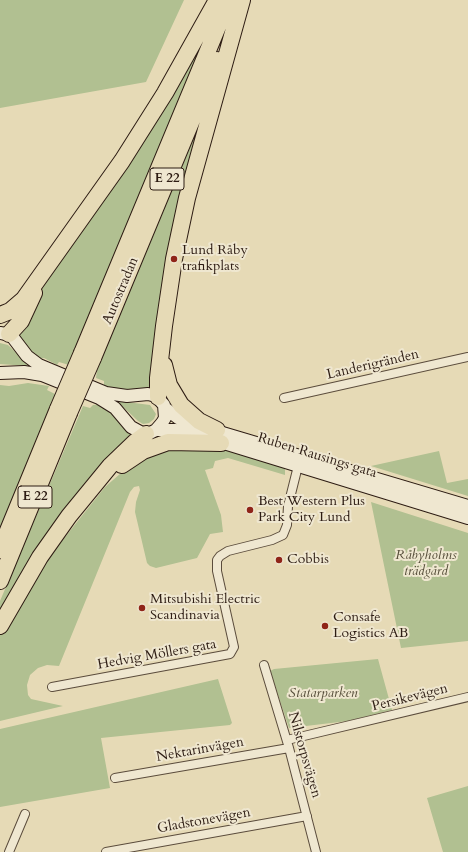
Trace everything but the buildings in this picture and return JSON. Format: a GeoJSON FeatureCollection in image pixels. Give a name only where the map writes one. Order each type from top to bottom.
{"type":"FeatureCollection","features":[{"type":"Feature","properties":{"kind":"highway"},"geometry":{"type":"LineString","coordinates":[[0,315],[10,311],[24,299],[43,274],[147,122],[189,53],[217,0]]}},
{"type":"Feature","properties":{"kind":"highway","name":"Autostradan"},"geometry":{"type":"LineString","coordinates":[[88,356],[229,0]]}},
{"type":"Feature","properties":{"kind":"highway"},"geometry":{"type":"LineString","coordinates":[[162,403],[158,378],[174,259],[187,198],[242,0]]}},
{"type":"Feature","properties":{"kind":"highway","name":"Autostradan"},"geometry":{"type":"LineString","coordinates":[[0,550],[64,411],[242,0]]}},
{"type":"Feature","properties":{"kind":"highway"},"geometry":{"type":"LineString","coordinates":[[4,334],[21,321],[43,274]]}},
{"type":"Feature","properties":{"kind":"highway"},"geometry":{"type":"LineString","coordinates":[[161,347],[166,376],[175,398],[192,416],[219,437]]}},
{"type":"Feature","properties":{"kind":"highway","name":"Autostradan"},"geometry":{"type":"LineString","coordinates":[[0,581],[64,411]]}},
{"type":"Feature","properties":{"kind":"highway"},"geometry":{"type":"LineString","coordinates":[[0,626],[40,557],[87,494],[122,454],[151,432]]}},
{"type":"Feature","properties":{"kind":"highway"},"geometry":{"type":"LineString","coordinates":[[87,494],[123,464],[153,446],[178,441],[219,437]]}},
{"type":"Feature","properties":{"kind":"main road"},"geometry":{"type":"LineString","coordinates":[[0,373],[31,372],[59,381],[110,404],[120,412],[134,430],[151,432],[164,421],[162,403],[148,394],[111,395],[44,367],[27,356],[16,341],[4,334]]}},
{"type":"Feature","properties":{"kind":"main road","name":"Ruben Rausings gata"},"geometry":{"type":"LineString","coordinates":[[162,403],[184,422],[219,437],[300,461],[468,506]]}},
{"type":"Feature","properties":{"kind":"main road","name":"Ruben Rausings gata"},"geometry":{"type":"LineString","coordinates":[[151,432],[182,431],[219,437]]}},
{"type":"Feature","properties":{"kind":"main road","name":"Ruben Rausings gata"},"geometry":{"type":"LineString","coordinates":[[300,461],[468,518]]}},
{"type":"Feature","properties":{"kind":"street","name":"Landerigränden"},"geometry":{"type":"LineString","coordinates":[[284,398],[468,357]]}},
{"type":"Feature","properties":{"kind":"street","name":"Hedvig Möllers gata"},"geometry":{"type":"LineString","coordinates":[[52,687],[230,654],[234,647],[216,566],[217,560],[222,554],[228,551],[272,540],[283,535],[287,525],[288,506],[300,461]]}},
{"type":"Feature","properties":{"kind":"street","name":"Nilstorpsvägen"},"geometry":{"type":"LineString","coordinates":[[264,665],[288,744],[316,852]]}},
{"type":"Feature","properties":{"kind":"street","name":"Persikevägen"},"geometry":{"type":"LineString","coordinates":[[288,744],[468,697]]}},
{"type":"Feature","properties":{"kind":"street","name":"Nektarinvägen"},"geometry":{"type":"LineString","coordinates":[[115,778],[288,744]]}},
{"type":"Feature","properties":{"kind":"street"},"geometry":{"type":"LineString","coordinates":[[9,852],[25,814]]}},
{"type":"Feature","properties":{"kind":"street","name":"Gladstonevägen"},"geometry":{"type":"LineString","coordinates":[[106,852],[134,850],[307,816]]}},
{"type":"Feature","properties":{"kind":"green space"},"geometry":{"type":"Polygon","coordinates":[[[0,0],[184,0],[146,82],[0,108],[0,0]]]}},
{"type":"Feature","properties":{"kind":"green space"},"geometry":{"type":"Polygon","coordinates":[[[199,47],[201,47],[69,365],[59,362],[57,365],[44,358],[38,359],[30,353],[17,334],[49,276],[199,47]]]}},
{"type":"Feature","properties":{"kind":"green space"},"geometry":{"type":"Polygon","coordinates":[[[207,107],[180,205],[158,309],[152,381],[153,389],[104,389],[104,381],[96,378],[97,370],[207,107]]]}},
{"type":"Feature","properties":{"kind":"green space"},"geometry":{"type":"Polygon","coordinates":[[[0,343],[8,345],[28,364],[27,366],[0,364],[0,343]]]}},
{"type":"Feature","properties":{"kind":"green space"},"geometry":{"type":"Polygon","coordinates":[[[28,383],[49,386],[47,390],[55,394],[0,529],[0,385],[9,386],[28,383]]]}},
{"type":"Feature","properties":{"kind":"green space"},"geometry":{"type":"Polygon","coordinates":[[[119,401],[150,405],[156,414],[154,419],[149,423],[143,424],[119,403],[119,401]]]}},
{"type":"Feature","properties":{"kind":"green space"},"geometry":{"type":"Polygon","coordinates":[[[104,404],[121,422],[126,430],[134,436],[0,615],[0,601],[83,406],[90,408],[93,405],[104,404]]]}},
{"type":"Feature","properties":{"kind":"green space"},"geometry":{"type":"Polygon","coordinates":[[[165,447],[221,449],[283,467],[285,469],[285,475],[228,458],[215,461],[213,468],[205,470],[221,515],[223,532],[210,534],[197,558],[156,568],[147,563],[135,512],[136,502],[140,490],[139,486],[134,487],[130,492],[59,666],[47,665],[38,668],[30,675],[27,685],[28,695],[31,699],[63,706],[0,721],[0,635],[37,572],[105,487],[129,466],[165,447]]]}},
{"type":"Feature","properties":{"kind":"green space"},"geometry":{"type":"Polygon","coordinates":[[[439,451],[447,483],[468,479],[468,496],[371,466],[439,451]]]}},
{"type":"Feature","properties":{"kind":"green space","name":"Råbyholms trädgård"},"geometry":{"type":"Polygon","coordinates":[[[371,502],[468,533],[468,641],[401,648],[371,502]]]}},
{"type":"Feature","properties":{"kind":"green space","name":"Statarparken"},"geometry":{"type":"Polygon","coordinates":[[[378,659],[392,710],[348,721],[289,728],[270,671],[274,669],[378,659]]]}},
{"type":"Feature","properties":{"kind":"green space"},"geometry":{"type":"Polygon","coordinates":[[[218,679],[232,723],[230,725],[101,738],[110,788],[0,807],[0,729],[218,679]]]}},
{"type":"Feature","properties":{"kind":"green space"},"geometry":{"type":"Polygon","coordinates":[[[468,786],[468,852],[443,852],[427,798],[468,786]]]}},
{"type":"Feature","properties":{"kind":"place","name":"Lund Råby trafikplats"},"geometry":{"type":"Point","coordinates":[174,259]}},
{"type":"Feature","properties":{"kind":"place","name":"Best Western Plus Park City Lund"},"geometry":{"type":"Point","coordinates":[250,510]}},
{"type":"Feature","properties":{"kind":"place","name":"Cobbis"},"geometry":{"type":"Point","coordinates":[279,560]}},
{"type":"Feature","properties":{"kind":"place","name":"Mitsubishi Electric Scandinavia"},"geometry":{"type":"Point","coordinates":[142,608]}},
{"type":"Feature","properties":{"kind":"place","name":"Consafe Logistics AB"},"geometry":{"type":"Point","coordinates":[325,626]}}]}
